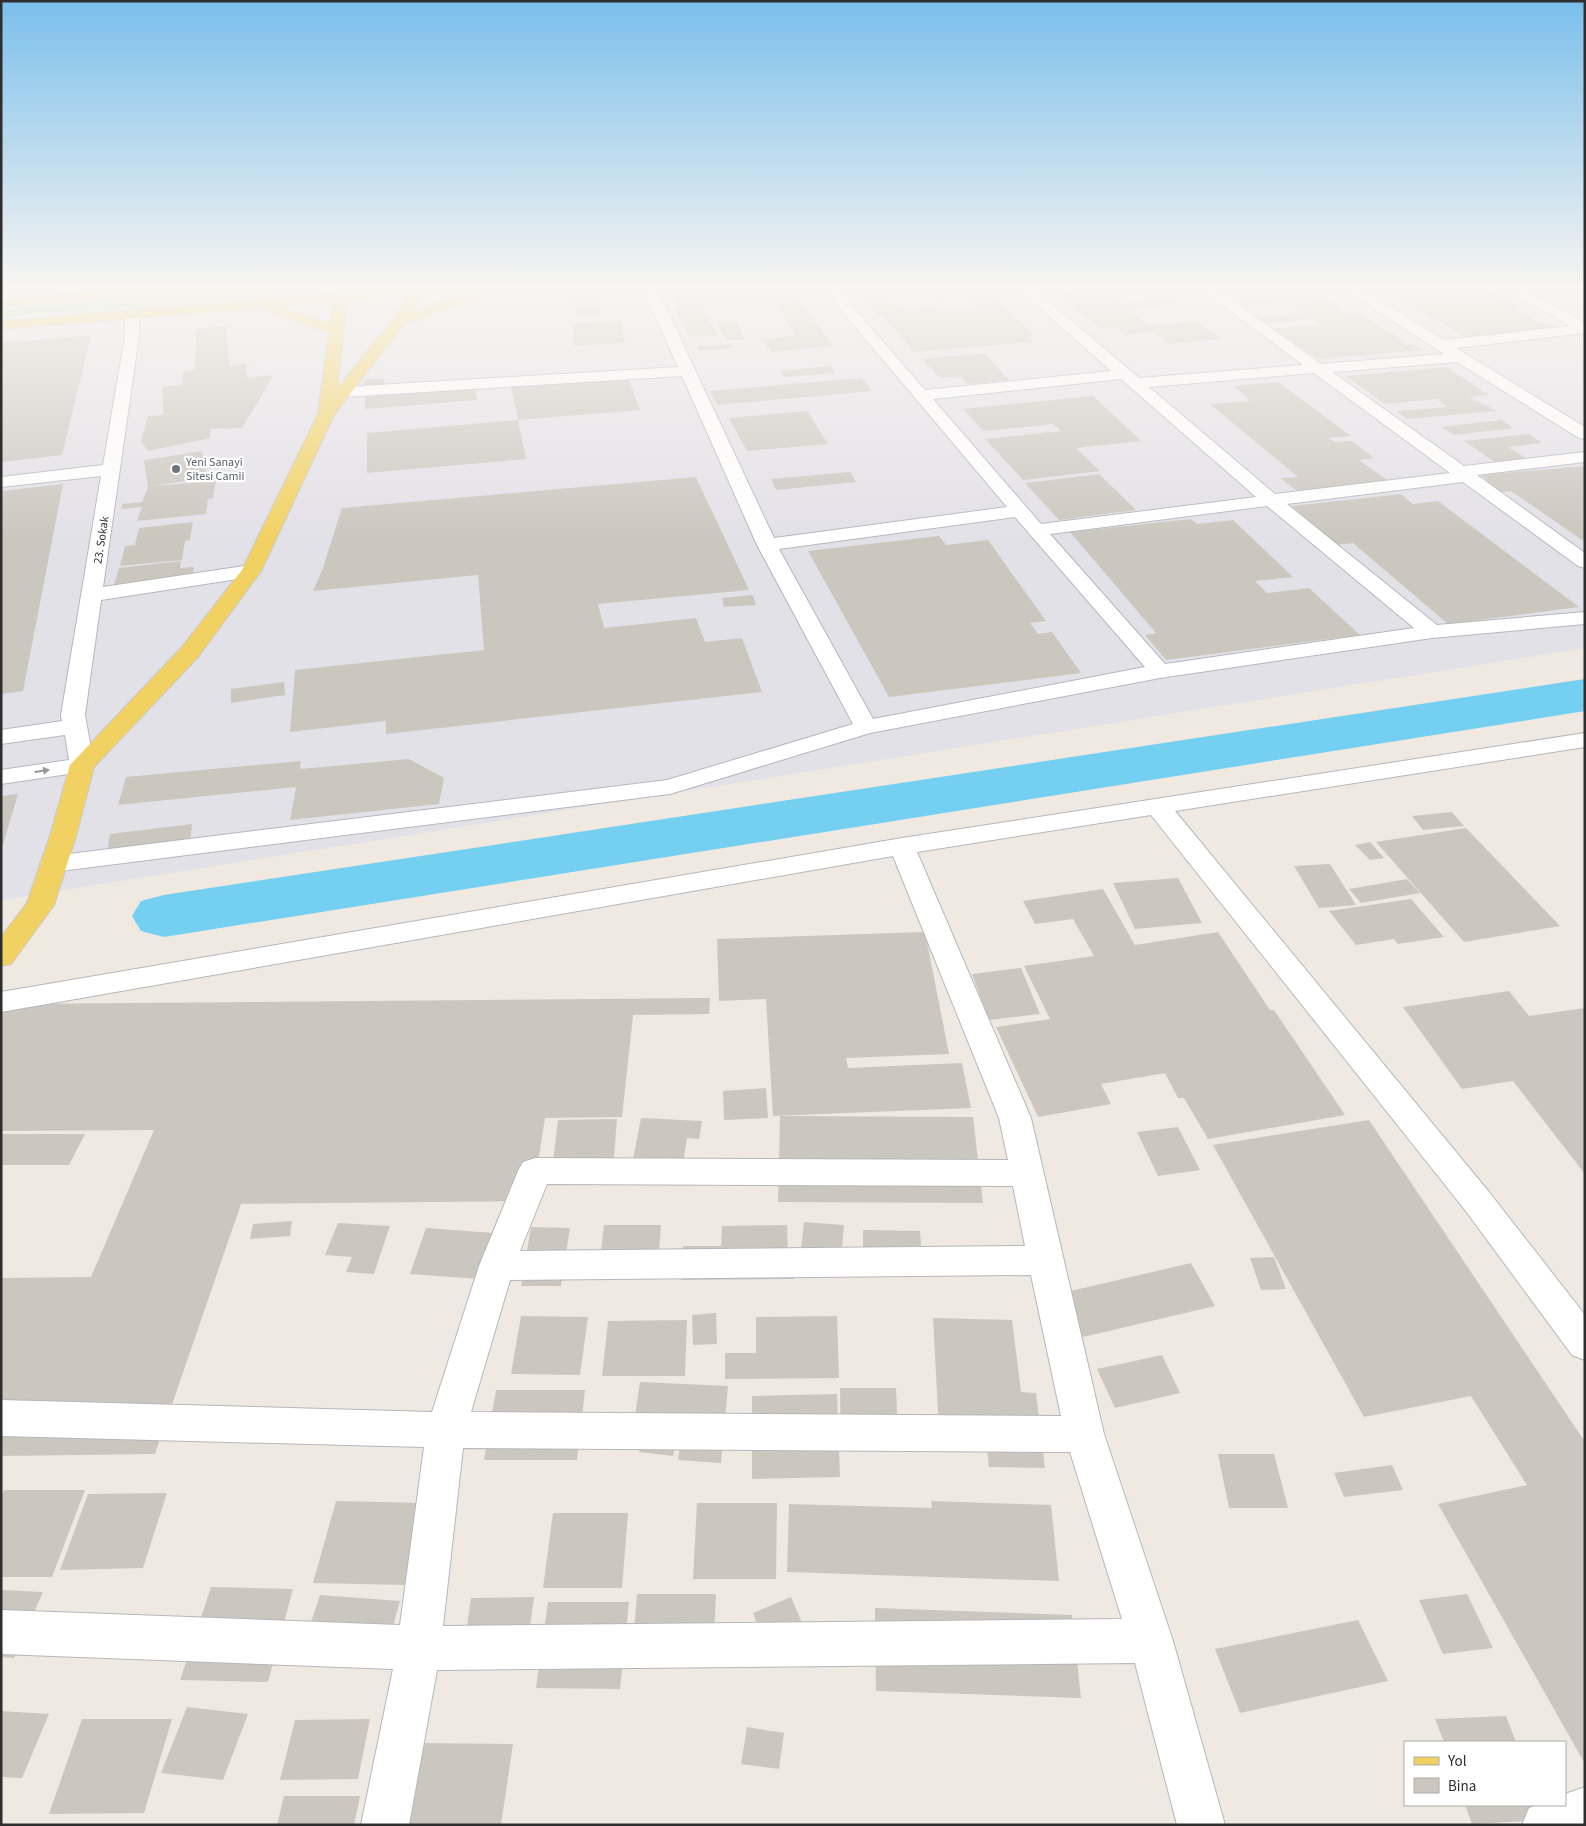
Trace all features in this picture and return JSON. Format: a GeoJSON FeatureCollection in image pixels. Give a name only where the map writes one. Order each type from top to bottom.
{"type":"FeatureCollection","features":[{"type":"Feature","properties":{"kind":"main road"},"geometry":{"type":"LineString","coordinates":[[326,414],[331,370]]}},
{"type":"Feature","properties":{"kind":"main road"},"geometry":{"type":"LineString","coordinates":[[1,956],[40,905],[82,766],[190,652],[251,571],[326,414],[361,370]]}},
{"type":"Feature","properties":{"kind":"street","name":"23. Sokak"},"geometry":{"type":"LineString","coordinates":[[82,766],[73,715],[127,370]]}},
{"type":"Feature","properties":{"kind":"street"},"geometry":{"type":"LineString","coordinates":[[901,370],[1036,530],[1160,671]]}},
{"type":"Feature","properties":{"kind":"street"},"geometry":{"type":"LineString","coordinates":[[1123,370],[1272,501],[1432,632]]}},
{"type":"Feature","properties":{"kind":"street"},"geometry":{"type":"LineString","coordinates":[[922,395],[1132,378],[1290,370]]}},
{"type":"Feature","properties":{"kind":"street"},"geometry":{"type":"LineString","coordinates":[[1317,370],[1585,562]]}},
{"type":"Feature","properties":{"kind":"street"},"geometry":{"type":"LineString","coordinates":[[1480,370],[1585,434]]}},
{"type":"Feature","properties":{"kind":"street"},"geometry":{"type":"LineString","coordinates":[[344,392],[688,371],[768,545],[866,726]]}},
{"type":"Feature","properties":{"kind":"street"},"geometry":{"type":"LineString","coordinates":[[1036,530],[1272,501],[1585,457]]}},
{"type":"Feature","properties":{"kind":"street"},"geometry":{"type":"LineString","coordinates":[[1,482],[112,469]]}},
{"type":"Feature","properties":{"kind":"street"},"geometry":{"type":"LineString","coordinates":[[768,545],[1021,510]]}},
{"type":"Feature","properties":{"kind":"street"},"geometry":{"type":"LineString","coordinates":[[92,595],[251,571]]}},
{"type":"Feature","properties":{"kind":"street"},"geometry":{"type":"LineString","coordinates":[[53,864],[670,787],[866,726],[1160,671],[1432,632],[1585,618]]}},
{"type":"Feature","properties":{"kind":"street"},"geometry":{"type":"LineString","coordinates":[[1,737],[75,726]]}},
{"type":"Feature","properties":{"kind":"street"},"geometry":{"type":"LineString","coordinates":[[1,1002],[902,846],[1585,740]]}},
{"type":"Feature","properties":{"kind":"street"},"geometry":{"type":"LineString","coordinates":[[1,777],[82,766]]}},
{"type":"Feature","properties":{"kind":"street"},"geometry":{"type":"LineString","coordinates":[[1158,806],[1477,1201],[1585,1344]]}},
{"type":"Feature","properties":{"kind":"street"},"geometry":{"type":"LineString","coordinates":[[902,846],[1015,1118],[1084,1434],[1151,1641],[1201,1825]]}},
{"type":"Feature","properties":{"kind":"street"},"geometry":{"type":"LineString","coordinates":[[385,1825],[419,1648],[446,1430],[497,1266],[535,1171],[1027,1173]]}},
{"type":"Feature","properties":{"kind":"street"},"geometry":{"type":"LineString","coordinates":[[497,1266],[1046,1260]]}},
{"type":"Feature","properties":{"kind":"street"},"geometry":{"type":"LineString","coordinates":[[1,1418],[446,1430],[1084,1434]]}},
{"type":"Feature","properties":{"kind":"street"},"geometry":{"type":"LineString","coordinates":[[1,1632],[419,1648],[1151,1641]]}},
{"type":"Feature","properties":{"kind":"street"},"geometry":{"type":"LineString","coordinates":[[1546,1825],[1585,1812]]}},
{"type":"Feature","properties":{"kind":"shaded area"},"geometry":{"type":"Polygon","coordinates":[[[1,370],[1585,370],[1585,648],[1,900],[1,370]]]}},
{"type":"Feature","properties":{"kind":"building"},"geometry":{"type":"Polygon","coordinates":[[[1,370],[82,370],[62,455],[1,462],[1,370]]]}},
{"type":"Feature","properties":{"kind":"building"},"geometry":{"type":"Polygon","coordinates":[[[246,370],[247,378],[274,375],[242,428],[210,429],[210,438],[148,451],[141,441],[148,416],[164,415],[162,387],[182,385],[183,372],[246,370]]]}},
{"type":"Feature","properties":{"kind":"building"},"geometry":{"type":"Polygon","coordinates":[[[833,370],[835,373],[784,377],[780,371],[833,370]]]}},
{"type":"Feature","properties":{"kind":"building"},"geometry":{"type":"Polygon","coordinates":[[[933,370],[1000,370],[1009,380],[967,384],[961,376],[940,378],[933,370]]]}},
{"type":"Feature","properties":{"kind":"building"},"geometry":{"type":"Polygon","coordinates":[[[1410,370],[1451,370],[1489,395],[1469,397],[1497,411],[1407,419],[1396,411],[1448,407],[1437,399],[1385,404],[1346,376],[1410,370]]]}},
{"type":"Feature","properties":{"kind":"building"},"geometry":{"type":"Polygon","coordinates":[[[628,377],[640,410],[518,420],[511,387],[628,377]]]}},
{"type":"Feature","properties":{"kind":"building"},"geometry":{"type":"Polygon","coordinates":[[[862,378],[872,391],[717,405],[710,391],[862,378]]]}},
{"type":"Feature","properties":{"kind":"building"},"geometry":{"type":"Polygon","coordinates":[[[366,379],[385,379],[382,385],[363,385],[366,379]]]}},
{"type":"Feature","properties":{"kind":"building"},"geometry":{"type":"Polygon","coordinates":[[[1278,382],[1351,436],[1328,438],[1335,442],[1352,441],[1374,458],[1359,460],[1387,480],[1332,487],[1337,490],[1311,493],[1296,490],[1280,478],[1298,477],[1210,404],[1250,401],[1234,386],[1278,382]]]}},
{"type":"Feature","properties":{"kind":"building"},"geometry":{"type":"Polygon","coordinates":[[[475,388],[477,400],[365,409],[365,397],[475,388]]]}},
{"type":"Feature","properties":{"kind":"building"},"geometry":{"type":"Polygon","coordinates":[[[1093,396],[1141,441],[1076,448],[1100,471],[1023,480],[985,439],[1061,431],[1053,424],[983,431],[963,409],[1093,396]]]}},
{"type":"Feature","properties":{"kind":"building"},"geometry":{"type":"Polygon","coordinates":[[[807,411],[828,444],[747,451],[729,418],[807,411]]]}},
{"type":"Feature","properties":{"kind":"building"},"geometry":{"type":"Polygon","coordinates":[[[518,420],[526,459],[367,473],[367,433],[518,420]]]}},
{"type":"Feature","properties":{"kind":"building"},"geometry":{"type":"Polygon","coordinates":[[[1501,420],[1514,428],[1454,435],[1441,427],[1501,420]]]}},
{"type":"Feature","properties":{"kind":"building"},"geometry":{"type":"Polygon","coordinates":[[[1529,434],[1542,443],[1508,447],[1529,460],[1498,464],[1464,441],[1529,434]]]}},
{"type":"Feature","properties":{"kind":"building"},"geometry":{"type":"Polygon","coordinates":[[[202,451],[207,478],[151,486],[216,481],[213,498],[208,499],[206,514],[137,521],[142,507],[121,509],[122,504],[142,502],[148,487],[144,460],[202,451]]]}},
{"type":"Feature","properties":{"kind":"building"},"geometry":{"type":"Polygon","coordinates":[[[1585,466],[1585,542],[1511,491],[1499,492],[1481,475],[1585,466]]]}},
{"type":"Feature","properties":{"kind":"building"},"geometry":{"type":"Polygon","coordinates":[[[850,472],[856,482],[776,490],[771,479],[850,472]]]}},
{"type":"Feature","properties":{"kind":"building"},"geometry":{"type":"Polygon","coordinates":[[[1099,474],[1136,510],[1059,520],[1025,483],[1099,474]]]}},
{"type":"Feature","properties":{"kind":"building"},"geometry":{"type":"Polygon","coordinates":[[[696,477],[749,590],[598,604],[604,628],[696,618],[705,642],[742,638],[762,692],[386,734],[386,721],[290,732],[295,670],[484,650],[478,575],[313,591],[323,568],[342,508],[696,477]]]}},
{"type":"Feature","properties":{"kind":"building"},"geometry":{"type":"Polygon","coordinates":[[[63,484],[23,691],[1,694],[1,491],[63,484]]]}},
{"type":"Feature","properties":{"kind":"building"},"geometry":{"type":"Polygon","coordinates":[[[1401,494],[1413,504],[1438,501],[1579,607],[1448,624],[1353,543],[1336,545],[1292,506],[1401,494]]]}},
{"type":"Feature","properties":{"kind":"building"},"geometry":{"type":"Polygon","coordinates":[[[1191,519],[1197,524],[1233,520],[1293,577],[1255,581],[1267,593],[1309,588],[1360,635],[1166,660],[1145,635],[1156,633],[1070,532],[1191,519]]]}},
{"type":"Feature","properties":{"kind":"building"},"geometry":{"type":"Polygon","coordinates":[[[193,522],[190,540],[185,541],[182,560],[120,566],[125,546],[135,545],[139,528],[193,522]]]}},
{"type":"Feature","properties":{"kind":"building"},"geometry":{"type":"Polygon","coordinates":[[[939,536],[946,545],[988,540],[1046,621],[1030,623],[1038,634],[1052,632],[1081,673],[889,697],[808,551],[939,536]]]}},
{"type":"Feature","properties":{"kind":"building"},"geometry":{"type":"Polygon","coordinates":[[[181,561],[180,568],[194,567],[192,580],[113,588],[119,568],[181,561]]]}},
{"type":"Feature","properties":{"kind":"building"},"geometry":{"type":"Polygon","coordinates":[[[753,595],[756,605],[724,607],[722,598],[753,595]]]}},
{"type":"Feature","properties":{"kind":"building"},"geometry":{"type":"Polygon","coordinates":[[[284,682],[285,695],[231,703],[231,689],[284,682]]]}},
{"type":"Feature","properties":{"kind":"building"},"geometry":{"type":"Polygon","coordinates":[[[409,759],[444,778],[439,804],[290,820],[296,787],[118,805],[126,777],[301,761],[300,769],[409,759]]]}},
{"type":"Feature","properties":{"kind":"building"},"geometry":{"type":"Polygon","coordinates":[[[18,794],[2,848],[1,848],[1,796],[18,794]]]}},
{"type":"Feature","properties":{"kind":"building"},"geometry":{"type":"Polygon","coordinates":[[[1452,812],[1464,826],[1423,830],[1412,816],[1452,812]]]}},
{"type":"Feature","properties":{"kind":"building"},"geometry":{"type":"Polygon","coordinates":[[[192,824],[190,842],[107,853],[110,834],[192,824]]]}},
{"type":"Feature","properties":{"kind":"building"},"geometry":{"type":"Polygon","coordinates":[[[1466,828],[1560,926],[1464,942],[1376,842],[1466,828]]]}},
{"type":"Feature","properties":{"kind":"building"},"geometry":{"type":"Polygon","coordinates":[[[1370,842],[1384,858],[1370,860],[1355,845],[1370,842]]]}},
{"type":"Feature","properties":{"kind":"building"},"geometry":{"type":"Polygon","coordinates":[[[1330,864],[1356,905],[1319,908],[1294,866],[1330,864]]]}},
{"type":"Feature","properties":{"kind":"building"},"geometry":{"type":"Polygon","coordinates":[[[1178,878],[1202,923],[1135,929],[1113,883],[1178,878]]]}},
{"type":"Feature","properties":{"kind":"building"},"geometry":{"type":"Polygon","coordinates":[[[1407,879],[1420,893],[1361,903],[1349,889],[1407,879]]]}},
{"type":"Feature","properties":{"kind":"building"},"geometry":{"type":"Polygon","coordinates":[[[1103,889],[1135,945],[1218,932],[1270,1010],[1274,1010],[1345,1115],[1208,1139],[1184,1098],[1178,1098],[1165,1073],[1101,1084],[1111,1104],[1038,1117],[996,1027],[1050,1019],[1024,966],[1094,956],[1073,919],[1035,924],[1023,901],[1103,889]]]}},
{"type":"Feature","properties":{"kind":"building"},"geometry":{"type":"Polygon","coordinates":[[[1411,899],[1444,937],[1398,944],[1394,939],[1356,945],[1329,911],[1411,899]]]}},
{"type":"Feature","properties":{"kind":"building"},"geometry":{"type":"Polygon","coordinates":[[[925,932],[949,1054],[846,1058],[848,1068],[962,1063],[971,1108],[773,1116],[766,999],[719,1001],[717,939],[925,932]]]}},
{"type":"Feature","properties":{"kind":"building"},"geometry":{"type":"Polygon","coordinates":[[[1021,968],[1040,1014],[989,1020],[972,974],[1021,968]]]}},
{"type":"Feature","properties":{"kind":"building"},"geometry":{"type":"Polygon","coordinates":[[[1509,991],[1529,1016],[1585,1008],[1585,1174],[1513,1081],[1462,1089],[1403,1007],[1509,991]]]}},
{"type":"Feature","properties":{"kind":"building"},"geometry":{"type":"Polygon","coordinates":[[[710,998],[709,1014],[633,1015],[622,1117],[545,1118],[532,1201],[241,1204],[155,1454],[1,1456],[1,1278],[91,1277],[154,1130],[1,1131],[1,1016],[8,1004],[710,998]]]}},
{"type":"Feature","properties":{"kind":"building"},"geometry":{"type":"Polygon","coordinates":[[[766,1088],[768,1118],[724,1120],[723,1091],[766,1088]]]}},
{"type":"Feature","properties":{"kind":"building"},"geometry":{"type":"Polygon","coordinates":[[[780,1116],[973,1117],[983,1203],[778,1202],[780,1116]]]}},
{"type":"Feature","properties":{"kind":"building"},"geometry":{"type":"Polygon","coordinates":[[[641,1118],[702,1121],[699,1139],[687,1138],[681,1177],[630,1175],[641,1118]]]}},
{"type":"Feature","properties":{"kind":"building"},"geometry":{"type":"Polygon","coordinates":[[[617,1119],[613,1170],[552,1171],[558,1120],[617,1119]]]}},
{"type":"Feature","properties":{"kind":"building"},"geometry":{"type":"Polygon","coordinates":[[[1369,1120],[1585,1442],[1585,1764],[1438,1504],[1527,1485],[1471,1396],[1364,1417],[1213,1145],[1369,1120]]]}},
{"type":"Feature","properties":{"kind":"building"},"geometry":{"type":"Polygon","coordinates":[[[1178,1127],[1200,1170],[1158,1176],[1137,1132],[1178,1127]]]}},
{"type":"Feature","properties":{"kind":"building"},"geometry":{"type":"Polygon","coordinates":[[[1,1134],[85,1134],[69,1165],[1,1165],[1,1134]]]}},
{"type":"Feature","properties":{"kind":"building"},"geometry":{"type":"Polygon","coordinates":[[[292,1221],[290,1236],[250,1239],[253,1224],[292,1221]]]}},
{"type":"Feature","properties":{"kind":"building"},"geometry":{"type":"Polygon","coordinates":[[[804,1222],[844,1225],[840,1271],[799,1268],[804,1222]]]}},
{"type":"Feature","properties":{"kind":"building"},"geometry":{"type":"Polygon","coordinates":[[[338,1223],[390,1226],[374,1274],[346,1272],[352,1257],[325,1255],[338,1223]]]}},
{"type":"Feature","properties":{"kind":"building"},"geometry":{"type":"Polygon","coordinates":[[[604,1225],[661,1225],[657,1278],[598,1278],[604,1225]]]}},
{"type":"Feature","properties":{"kind":"building"},"geometry":{"type":"Polygon","coordinates":[[[787,1225],[788,1256],[794,1256],[794,1279],[681,1280],[683,1246],[721,1246],[722,1226],[787,1225]]]}},
{"type":"Feature","properties":{"kind":"building"},"geometry":{"type":"Polygon","coordinates":[[[531,1227],[570,1228],[561,1286],[521,1286],[531,1227]]]}},
{"type":"Feature","properties":{"kind":"building"},"geometry":{"type":"Polygon","coordinates":[[[426,1228],[494,1233],[479,1279],[410,1274],[426,1228]]]}},
{"type":"Feature","properties":{"kind":"building"},"geometry":{"type":"Polygon","coordinates":[[[863,1230],[920,1231],[922,1256],[863,1255],[863,1230]]]}},
{"type":"Feature","properties":{"kind":"building"},"geometry":{"type":"Polygon","coordinates":[[[1274,1257],[1286,1289],[1261,1290],[1250,1258],[1274,1257]]]}},
{"type":"Feature","properties":{"kind":"building"},"geometry":{"type":"Polygon","coordinates":[[[1191,1263],[1215,1306],[1083,1337],[1062,1293],[1191,1263]]]}},
{"type":"Feature","properties":{"kind":"building"},"geometry":{"type":"Polygon","coordinates":[[[716,1313],[717,1344],[693,1345],[692,1315],[716,1313]]]}},
{"type":"Feature","properties":{"kind":"building"},"geometry":{"type":"Polygon","coordinates":[[[521,1316],[588,1317],[580,1375],[511,1374],[521,1316]]]}},
{"type":"Feature","properties":{"kind":"building"},"geometry":{"type":"Polygon","coordinates":[[[837,1316],[839,1378],[725,1379],[725,1353],[756,1353],[756,1317],[837,1316]]]}},
{"type":"Feature","properties":{"kind":"building"},"geometry":{"type":"Polygon","coordinates":[[[933,1318],[1012,1320],[1021,1392],[1036,1393],[1045,1468],[989,1467],[985,1430],[939,1429],[933,1318]]]}},
{"type":"Feature","properties":{"kind":"building"},"geometry":{"type":"Polygon","coordinates":[[[687,1320],[685,1376],[602,1376],[608,1321],[687,1320]]]}},
{"type":"Feature","properties":{"kind":"building"},"geometry":{"type":"Polygon","coordinates":[[[1162,1355],[1180,1393],[1115,1408],[1097,1369],[1162,1355]]]}},
{"type":"Feature","properties":{"kind":"building"},"geometry":{"type":"Polygon","coordinates":[[[640,1382],[728,1386],[721,1463],[678,1460],[682,1430],[633,1428],[640,1382]]]}},
{"type":"Feature","properties":{"kind":"building"},"geometry":{"type":"Polygon","coordinates":[[[840,1388],[896,1388],[899,1450],[841,1450],[840,1388]]]}},
{"type":"Feature","properties":{"kind":"building"},"geometry":{"type":"Polygon","coordinates":[[[496,1390],[585,1390],[577,1460],[484,1460],[496,1390]]]}},
{"type":"Feature","properties":{"kind":"building"},"geometry":{"type":"Polygon","coordinates":[[[837,1394],[840,1477],[752,1479],[752,1396],[837,1394]]]}},
{"type":"Feature","properties":{"kind":"building"},"geometry":{"type":"Polygon","coordinates":[[[644,1434],[677,1438],[673,1456],[639,1452],[644,1434]]]}},
{"type":"Feature","properties":{"kind":"building"},"geometry":{"type":"Polygon","coordinates":[[[1218,1454],[1274,1454],[1288,1508],[1229,1508],[1218,1454]]]}},
{"type":"Feature","properties":{"kind":"building"},"geometry":{"type":"Polygon","coordinates":[[[1392,1465],[1403,1490],[1344,1497],[1334,1473],[1392,1465]]]}},
{"type":"Feature","properties":{"kind":"building"},"geometry":{"type":"Polygon","coordinates":[[[4,1490],[85,1490],[52,1577],[1,1577],[1,1496],[4,1490]]]}},
{"type":"Feature","properties":{"kind":"building"},"geometry":{"type":"Polygon","coordinates":[[[167,1493],[143,1568],[60,1570],[88,1494],[167,1493]]]}},
{"type":"Feature","properties":{"kind":"building"},"geometry":{"type":"Polygon","coordinates":[[[336,1501],[424,1503],[406,1585],[313,1583],[336,1501]]]}},
{"type":"Feature","properties":{"kind":"building"},"geometry":{"type":"Polygon","coordinates":[[[931,1501],[1051,1505],[1059,1581],[787,1572],[789,1504],[932,1508],[931,1501]]]}},
{"type":"Feature","properties":{"kind":"building"},"geometry":{"type":"Polygon","coordinates":[[[697,1503],[777,1503],[776,1579],[693,1579],[697,1503]]]}},
{"type":"Feature","properties":{"kind":"building"},"geometry":{"type":"Polygon","coordinates":[[[553,1513],[628,1513],[622,1588],[543,1588],[553,1513]]]}},
{"type":"Feature","properties":{"kind":"building"},"geometry":{"type":"Polygon","coordinates":[[[211,1587],[293,1589],[268,1682],[180,1680],[211,1587]]]}},
{"type":"Feature","properties":{"kind":"building"},"geometry":{"type":"Polygon","coordinates":[[[1,1590],[43,1592],[14,1658],[1,1657],[1,1590]]]}},
{"type":"Feature","properties":{"kind":"building"},"geometry":{"type":"Polygon","coordinates":[[[637,1594],[716,1594],[713,1656],[632,1656],[637,1594]]]}},
{"type":"Feature","properties":{"kind":"building"},"geometry":{"type":"Polygon","coordinates":[[[1467,1594],[1493,1648],[1443,1654],[1419,1600],[1467,1594]]]}},
{"type":"Feature","properties":{"kind":"building"},"geometry":{"type":"Polygon","coordinates":[[[320,1595],[400,1601],[384,1658],[301,1652],[320,1595]]]}},
{"type":"Feature","properties":{"kind":"building"},"geometry":{"type":"Polygon","coordinates":[[[534,1597],[527,1652],[463,1653],[471,1598],[534,1597]]]}},
{"type":"Feature","properties":{"kind":"building"},"geometry":{"type":"Polygon","coordinates":[[[791,1597],[809,1639],[769,1655],[753,1613],[791,1597]]]}},
{"type":"Feature","properties":{"kind":"building"},"geometry":{"type":"Polygon","coordinates":[[[548,1602],[629,1602],[620,1689],[536,1688],[548,1602]]]}},
{"type":"Feature","properties":{"kind":"building"},"geometry":{"type":"Polygon","coordinates":[[[875,1608],[1072,1615],[1081,1698],[876,1691],[875,1608]]]}},
{"type":"Feature","properties":{"kind":"building"},"geometry":{"type":"Polygon","coordinates":[[[1358,1620],[1388,1681],[1240,1713],[1215,1649],[1358,1620]]]}},
{"type":"Feature","properties":{"kind":"building"},"geometry":{"type":"Polygon","coordinates":[[[187,1707],[248,1714],[223,1780],[161,1773],[187,1707]]]}},
{"type":"Feature","properties":{"kind":"building"},"geometry":{"type":"Polygon","coordinates":[[[1,1711],[49,1714],[22,1778],[1,1777],[1,1711]]]}},
{"type":"Feature","properties":{"kind":"building"},"geometry":{"type":"Polygon","coordinates":[[[1506,1716],[1516,1741],[1444,1741],[1435,1719],[1506,1716]]]}},
{"type":"Feature","properties":{"kind":"building"},"geometry":{"type":"Polygon","coordinates":[[[82,1719],[172,1719],[144,1813],[49,1814],[82,1719]]]}},
{"type":"Feature","properties":{"kind":"building"},"geometry":{"type":"Polygon","coordinates":[[[370,1719],[358,1779],[280,1780],[295,1720],[370,1719]]]}},
{"type":"Feature","properties":{"kind":"building"},"geometry":{"type":"Polygon","coordinates":[[[747,1727],[784,1733],[779,1769],[741,1764],[747,1727]]]}},
{"type":"Feature","properties":{"kind":"building"},"geometry":{"type":"Polygon","coordinates":[[[421,1743],[513,1744],[501,1825],[406,1825],[421,1743]]]}},
{"type":"Feature","properties":{"kind":"building"},"geometry":{"type":"Polygon","coordinates":[[[284,1796],[360,1796],[354,1825],[277,1825],[284,1796]]]}},
{"type":"Feature","properties":{"kind":"building"},"geometry":{"type":"Polygon","coordinates":[[[1465,1806],[1539,1806],[1545,1820],[1472,1824],[1465,1806]]]}},
{"type":"Feature","properties":{"kind":"waterway"},"geometry":{"type":"LineString","coordinates":[[164,916],[1585,695]]}},
{"type":"Feature","properties":{"kind":"place","name":"Yeni Sanayi Sitesi Camii"},"geometry":{"type":"Point","coordinates":[176,469]}}]}
